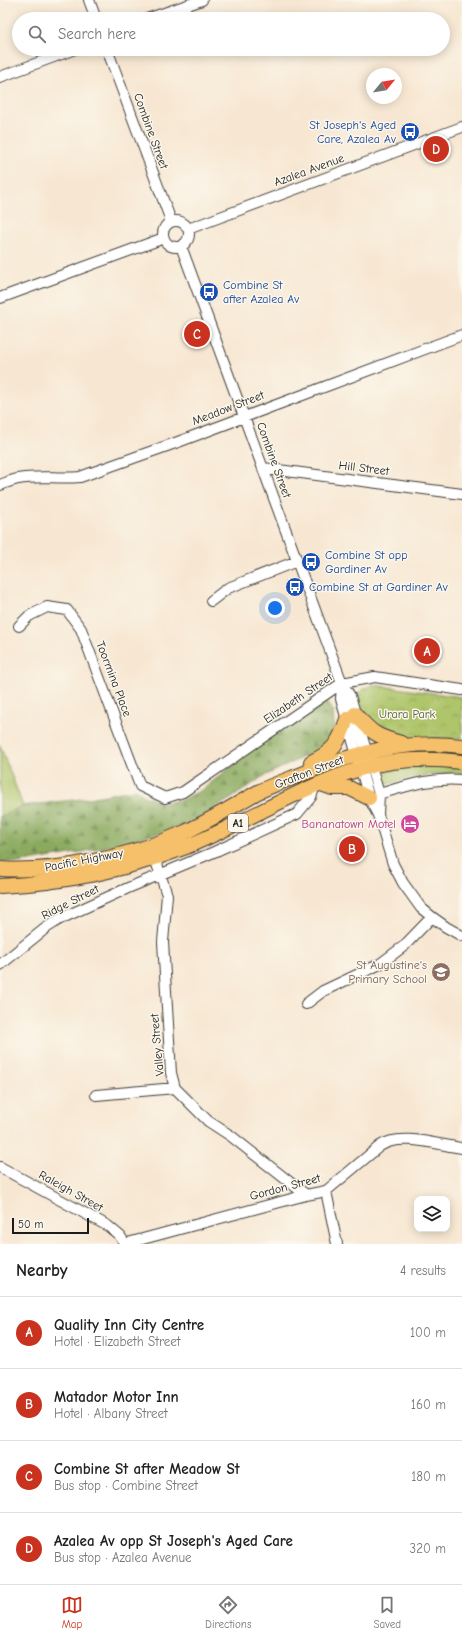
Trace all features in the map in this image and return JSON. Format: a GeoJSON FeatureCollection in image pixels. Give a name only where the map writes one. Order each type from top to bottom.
{"type":"FeatureCollection","features":[{"type":"Feature","properties":{"kind":"highway"},"geometry":{"type":"LineString","coordinates":[[259,792],[265,784],[321,757],[332,749],[339,740],[351,717],[385,739],[409,745]]}},
{"type":"Feature","properties":{"kind":"highway","name":"Grafton Street"},"geometry":{"type":"LineString","coordinates":[[167,839],[212,818],[259,792],[317,768],[361,753],[382,748],[409,745],[462,746]]}},
{"type":"Feature","properties":{"kind":"highway","name":"Grafton Street"},"geometry":{"type":"LineString","coordinates":[[155,858],[186,847],[365,768],[419,759],[462,762]]}},
{"type":"Feature","properties":{"kind":"highway"},"geometry":{"type":"LineString","coordinates":[[320,789],[349,788],[374,796]]}},
{"type":"Feature","properties":{"kind":"highway","name":"Pacific Highway"},"geometry":{"type":"LineString","coordinates":[[0,869],[35,868],[89,861],[114,856],[167,839]]}},
{"type":"Feature","properties":{"kind":"highway","name":"Pacific Highway"},"geometry":{"type":"LineString","coordinates":[[0,886],[75,878],[155,858]]}},
{"type":"Feature","properties":{"kind":"street"},"geometry":{"type":"LineString","coordinates":[[89,0],[93,12]]}},
{"type":"Feature","properties":{"kind":"street"},"geometry":{"type":"LineString","coordinates":[[167,12],[202,0]]}},
{"type":"Feature","properties":{"kind":"street"},"geometry":{"type":"LineString","coordinates":[[0,77],[56,56]]}},
{"type":"Feature","properties":{"kind":"street","name":"Combine Street"},"geometry":{"type":"LineString","coordinates":[[110,56],[171,221]]}},
{"type":"Feature","properties":{"kind":"street","name":"Azalea Avenue"},"geometry":{"type":"LineString","coordinates":[[188,229],[462,127]]}},
{"type":"Feature","properties":{"kind":"street"},"geometry":{"type":"LineString","coordinates":[[171,221],[180,221],[184,223],[188,229],[189,236],[181,246],[171,246],[167,244],[164,238],[164,227],[171,221]]}},
{"type":"Feature","properties":{"kind":"street"},"geometry":{"type":"LineString","coordinates":[[0,298],[164,238]]}},
{"type":"Feature","properties":{"kind":"street","name":"Combine Street"},"geometry":{"type":"LineString","coordinates":[[181,246],[342,683],[341,699],[351,717],[393,864],[403,883],[421,908],[432,917],[462,936]]}},
{"type":"Feature","properties":{"kind":"street","name":"Meadow Street"},"geometry":{"type":"LineString","coordinates":[[0,485],[16,479],[35,477],[80,477],[178,442],[462,335]]}},
{"type":"Feature","properties":{"kind":"street","name":"Hill Street"},"geometry":{"type":"LineString","coordinates":[[263,468],[462,494]]}},
{"type":"Feature","properties":{"kind":"street"},"geometry":{"type":"LineString","coordinates":[[211,602],[228,588],[297,561]]}},
{"type":"Feature","properties":{"kind":"street","name":"Toormina Place"},"geometry":{"type":"LineString","coordinates":[[19,626],[29,616],[47,607],[67,610],[81,629],[140,786],[166,798]]}},
{"type":"Feature","properties":{"kind":"street","name":"Elizabeth Street"},"geometry":{"type":"LineString","coordinates":[[166,798],[183,792],[342,683],[375,677],[462,690]]}},
{"type":"Feature","properties":{"kind":"street"},"geometry":{"type":"LineString","coordinates":[[374,796],[415,784],[438,780],[462,780]]}},
{"type":"Feature","properties":{"kind":"street","name":"Grafton Street"},"geometry":{"type":"LineString","coordinates":[[160,874],[214,852],[297,814],[320,789]]}},
{"type":"Feature","properties":{"kind":"street","name":"Valley Street"},"geometry":{"type":"LineString","coordinates":[[155,858],[167,895],[163,942],[171,1073],[175,1088],[208,1121],[231,1136],[306,1195]]}},
{"type":"Feature","properties":{"kind":"street","name":"Ridge Street"},"geometry":{"type":"LineString","coordinates":[[0,965],[46,928],[60,919],[160,874]]}},
{"type":"Feature","properties":{"kind":"street"},"geometry":{"type":"LineString","coordinates":[[306,1004],[323,991],[380,964],[404,946],[432,917]]}},
{"type":"Feature","properties":{"kind":"street"},"geometry":{"type":"LineString","coordinates":[[96,1095],[175,1088]]}},
{"type":"Feature","properties":{"kind":"street","name":"Gordon Street"},"geometry":{"type":"LineString","coordinates":[[125,1244],[306,1195],[326,1191],[380,1146],[390,1141],[409,1140],[462,1148]]}},
{"type":"Feature","properties":{"kind":"street","name":"Raleigh Street"},"geometry":{"type":"LineString","coordinates":[[0,1167],[108,1226],[120,1236],[125,1244]]}},
{"type":"Feature","properties":{"kind":"street"},"geometry":{"type":"LineString","coordinates":[[326,1191],[337,1244]]}},
{"type":"Feature","properties":{"kind":"green space","name":"Urara Park"},"geometry":{"type":"Polygon","coordinates":[[[373,685],[462,697],[462,739],[399,738],[365,721],[356,700],[362,690],[373,685]]]}},
{"type":"Feature","properties":{"kind":"green space"},"geometry":{"type":"Polygon","coordinates":[[[326,700],[333,711],[334,726],[329,742],[308,755],[262,777],[232,798],[186,825],[134,840],[82,852],[17,863],[0,861],[0,817],[23,806],[89,798],[137,789],[144,796],[163,803],[182,800],[202,790],[261,743],[315,705],[326,700]]]}},
{"type":"Feature","properties":{"kind":"green space"},"geometry":{"type":"Polygon","coordinates":[[[0,745],[23,806],[0,817],[0,745]]]}},
{"type":"Feature","properties":{"kind":"green space"},"geometry":{"type":"Polygon","coordinates":[[[422,766],[462,767],[462,774],[431,774],[381,786],[379,784],[382,774],[387,771],[422,766]]]}},
{"type":"Feature","properties":{"kind":"place","name":"St Joseph's Aged Care, Azalea Av"},"geometry":{"type":"Point","coordinates":[410,132]}},
{"type":"Feature","properties":{"kind":"place","name":"Azalea Av opp St Joseph's Aged Care"},"geometry":{"type":"Point","coordinates":[436,149]}},
{"type":"Feature","properties":{"kind":"place","name":"Combine St after Azalea Av"},"geometry":{"type":"Point","coordinates":[209,292]}},
{"type":"Feature","properties":{"kind":"place","name":"Combine St after Meadow St"},"geometry":{"type":"Point","coordinates":[197,334]}},
{"type":"Feature","properties":{"kind":"place","name":"Combine St opp Gardiner Av"},"geometry":{"type":"Point","coordinates":[311,562]}},
{"type":"Feature","properties":{"kind":"place","name":"Combine St at Gardiner Av"},"geometry":{"type":"Point","coordinates":[295,587]}},
{"type":"Feature","properties":{"kind":"place","name":"Quality Inn City Centre"},"geometry":{"type":"Point","coordinates":[427,651]}},
{"type":"Feature","properties":{"kind":"place","name":"Bananatown Motel"},"geometry":{"type":"Point","coordinates":[410,824]}},
{"type":"Feature","properties":{"kind":"place","name":"Matador Motor Inn"},"geometry":{"type":"Point","coordinates":[352,849]}},
{"type":"Feature","properties":{"kind":"place","name":"St Augustine's Primary School"},"geometry":{"type":"Point","coordinates":[441,972]}}]}
